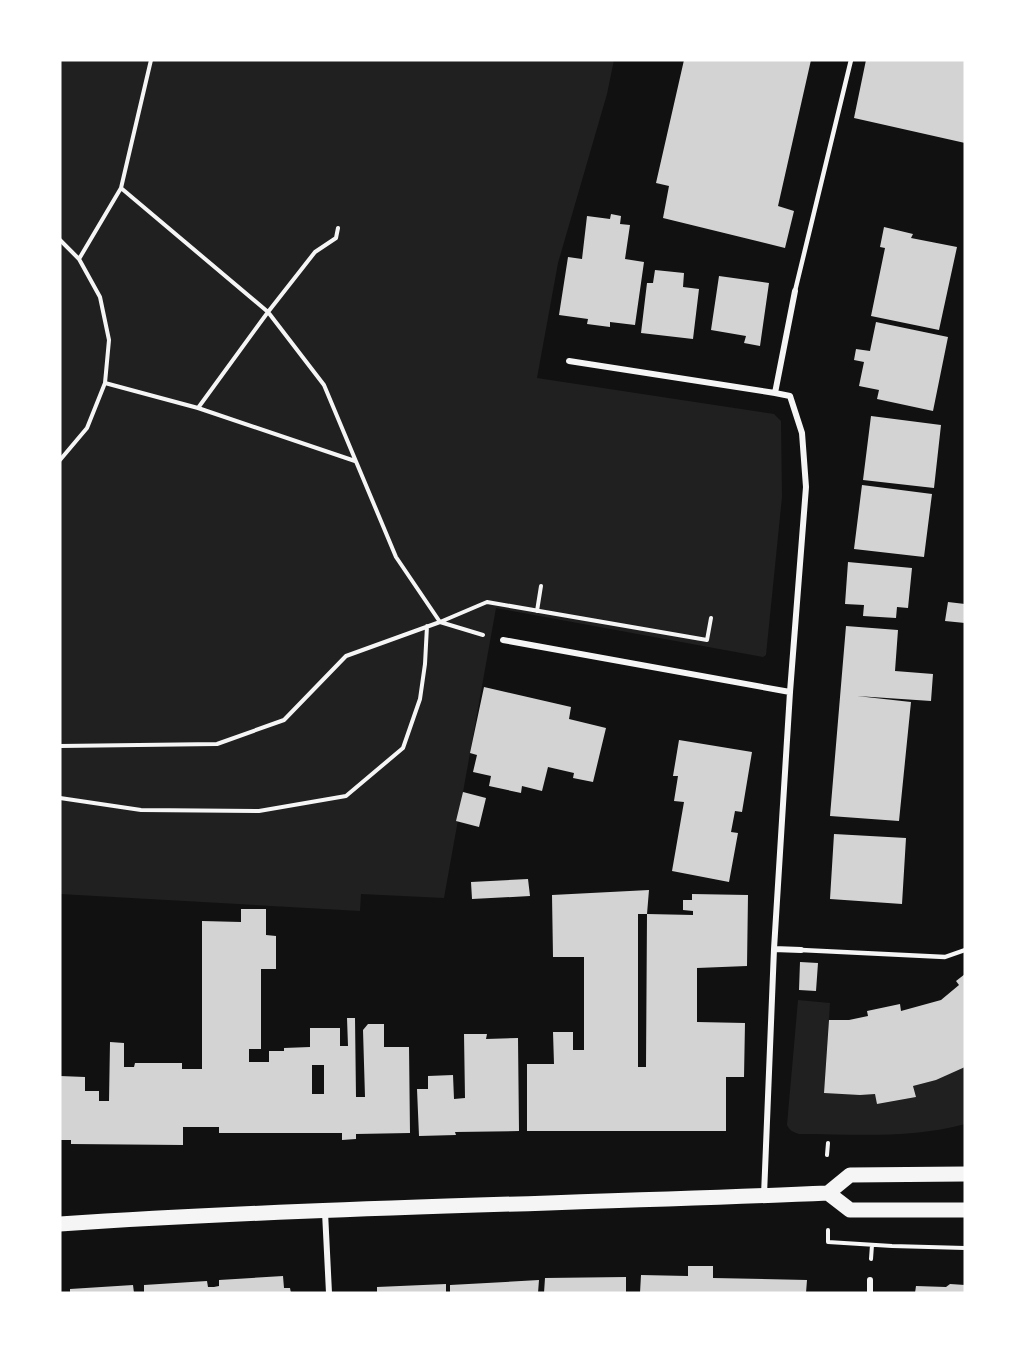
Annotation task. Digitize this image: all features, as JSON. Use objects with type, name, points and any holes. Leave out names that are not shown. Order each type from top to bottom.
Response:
[{"type":"main road","points":[[60,1224],[325,1211],[828,1193],[850,1175],[965,1174]]},
{"type":"main road","points":[[828,1193],[850,1210],[965,1210]]},
{"type":"street","points":[[775,393],[795,291]]},
{"type":"street","points":[[569,361],[790,396],[802,433],[806,487],[774,949],[764,1196]]},
{"type":"street","points":[[503,640],[790,692]]},
{"type":"street","points":[[774,949],[801,950]]},
{"type":"street","points":[[325,1211],[328,1293]]},
{"type":"street","points":[[870,1280],[870,1293]]},
{"type":"lane","points":[[795,291],[851,60]]},
{"type":"lane","points":[[801,950],[945,957],[965,950]]},
{"type":"path","points":[[80,259],[122,188],[151,60]]},
{"type":"path","points":[[122,188],[268,312],[324,385],[396,557],[440,622],[503,640]]},
{"type":"path","points":[[198,408],[315,252],[336,238],[338,228]]},
{"type":"path","points":[[60,240],[80,259],[100,297],[109,340],[105,382],[87,428],[60,460]]},
{"type":"path","points":[[105,382],[198,408],[356,461]]},
{"type":"path","points":[[537,611],[541,586]]},
{"type":"path","points":[[60,746],[217,744],[284,720],[346,656],[440,622],[487,602],[707,640],[711,618]]},
{"type":"path","points":[[60,798],[141,810],[259,811],[346,796],[403,748],[420,699],[427,626]]},
{"type":"path","points":[[827,1155],[828,1143]]},
{"type":"path","points":[[828,1230],[828,1242],[965,1248]]},
{"type":"shaded area","points":[[60,60],[614,60],[607,94],[558,263],[537,378],[774,414],[781,421],[782,497],[766,655],[763,657],[496,608],[444,898],[361,894],[360,911],[60,894]]},
{"type":"shaded area","points":[[798,1000],[830,1003],[824,1093],[875,1094],[878,1104],[916,1097],[913,1086],[936,1080],[965,1067],[965,1124],[924,1132],[883,1135],[799,1134],[789,1129],[787,1125]]},
{"type":"building","points":[[684,60],[811,60],[778,206],[794,211],[785,248],[663,218],[669,186],[656,183]]},
{"type":"building","points":[[866,60],[965,60],[965,143],[854,118]]},
{"type":"building","points":[[611,214],[621,216],[620,224],[630,225],[625,259],[644,262],[635,325],[610,322],[610,327],[587,324],[588,319],[559,315],[568,257],[582,259],[587,216],[610,219]]},
{"type":"building","points":[[884,227],[913,234],[911,238],[957,247],[939,330],[871,316],[885,248],[880,247]]},
{"type":"building","points":[[655,270],[684,273],[683,287],[699,289],[693,339],[641,333],[647,283],[653,283]]},
{"type":"building","points":[[719,276],[769,283],[760,346],[744,343],[746,336],[711,330]]},
{"type":"building","points":[[876,322],[948,337],[933,411],[877,399],[879,390],[859,386],[864,362],[854,360],[856,349],[870,351]]},
{"type":"building","points":[[871,416],[941,425],[934,488],[863,480]]},
{"type":"building","points":[[862,485],[932,494],[924,557],[854,549]]},
{"type":"building","points":[[848,562],[912,568],[908,608],[897,607],[896,618],[863,616],[864,605],[845,604]]},
{"type":"building","points":[[948,602],[965,604],[965,623],[945,621]]},
{"type":"building","points":[[846,626],[898,630],[895,671],[933,674],[931,701],[857,696],[911,702],[899,821],[830,816]]},
{"type":"building","points":[[484,687],[571,707],[569,719],[606,728],[593,782],[573,778],[574,773],[548,767],[542,791],[522,786],[521,793],[489,786],[491,776],[473,772],[477,755],[470,753]]},
{"type":"building","points":[[679,740],[752,752],[742,812],[735,811],[731,832],[738,833],[729,882],[672,871],[684,802],[674,801],[678,776],[673,776]]},
{"type":"building","points":[[463,792],[486,798],[479,827],[456,821]]},
{"type":"building","points":[[834,834],[906,838],[902,904],[830,899]]},
{"type":"building","points":[[528,879],[530,896],[472,899],[471,882]]},
{"type":"building","points":[[649,890],[647,914],[693,915],[693,911],[683,910],[683,900],[692,900],[692,894],[748,895],[747,966],[697,968],[697,1022],[745,1023],[744,1077],[726,1077],[726,1131],[527,1131],[527,1064],[554,1064],[553,1032],[573,1032],[573,1050],[584,1050],[584,957],[553,957],[552,895]],"holes":[[[638,914],[647,914],[646,1067],[638,1067]]]},
{"type":"building","points":[[241,909],[266,909],[266,935],[276,936],[276,969],[261,969],[261,1049],[249,1049],[249,1062],[269,1062],[269,1051],[310,1047],[310,1028],[340,1028],[340,1046],[348,1046],[347,1018],[355,1018],[356,1097],[365,1097],[363,1030],[368,1024],[384,1024],[384,1047],[409,1047],[410,1133],[356,1134],[356,1139],[342,1140],[342,1133],[219,1133],[219,1127],[183,1127],[183,1145],[71,1144],[71,1140],[60,1140],[60,1076],[85,1077],[85,1091],[99,1091],[99,1101],[109,1101],[110,1042],[124,1043],[124,1067],[134,1067],[135,1063],[182,1063],[182,1069],[202,1069],[202,921],[241,922]],"holes":[[[312,1065],[324,1065],[324,1094],[312,1094]]]},
{"type":"building","points":[[800,962],[818,963],[816,991],[799,990]]},
{"type":"building","points":[[965,974],[965,1067],[936,1080],[913,1086],[916,1097],[877,1104],[875,1094],[824,1093],[829,1020],[849,1020],[868,1016],[867,1011],[900,1004],[901,1011],[941,1000],[959,985],[956,981]]},
{"type":"building","points":[[464,1034],[487,1034],[486,1039],[518,1038],[519,1131],[455,1132],[456,1135],[419,1136],[417,1089],[428,1089],[428,1076],[453,1075],[454,1099],[465,1098]]},
{"type":"building","points":[[688,1266],[713,1266],[713,1278],[807,1280],[806,1293],[640,1293],[641,1275],[688,1276]]},
{"type":"building","points":[[283,1276],[284,1288],[290,1288],[291,1293],[144,1293],[144,1285],[207,1281],[208,1287],[214,1287],[219,1286],[219,1280]]},
{"type":"building","points":[[626,1277],[626,1293],[544,1293],[545,1278]]},
{"type":"building","points":[[539,1280],[538,1293],[450,1293],[450,1285]]},
{"type":"building","points":[[446,1284],[446,1293],[377,1293],[377,1287]]},
{"type":"building","points":[[950,1284],[965,1285],[965,1293],[915,1293],[916,1286],[946,1287]]},
{"type":"building","points":[[133,1285],[134,1293],[70,1293],[70,1289]]}]
